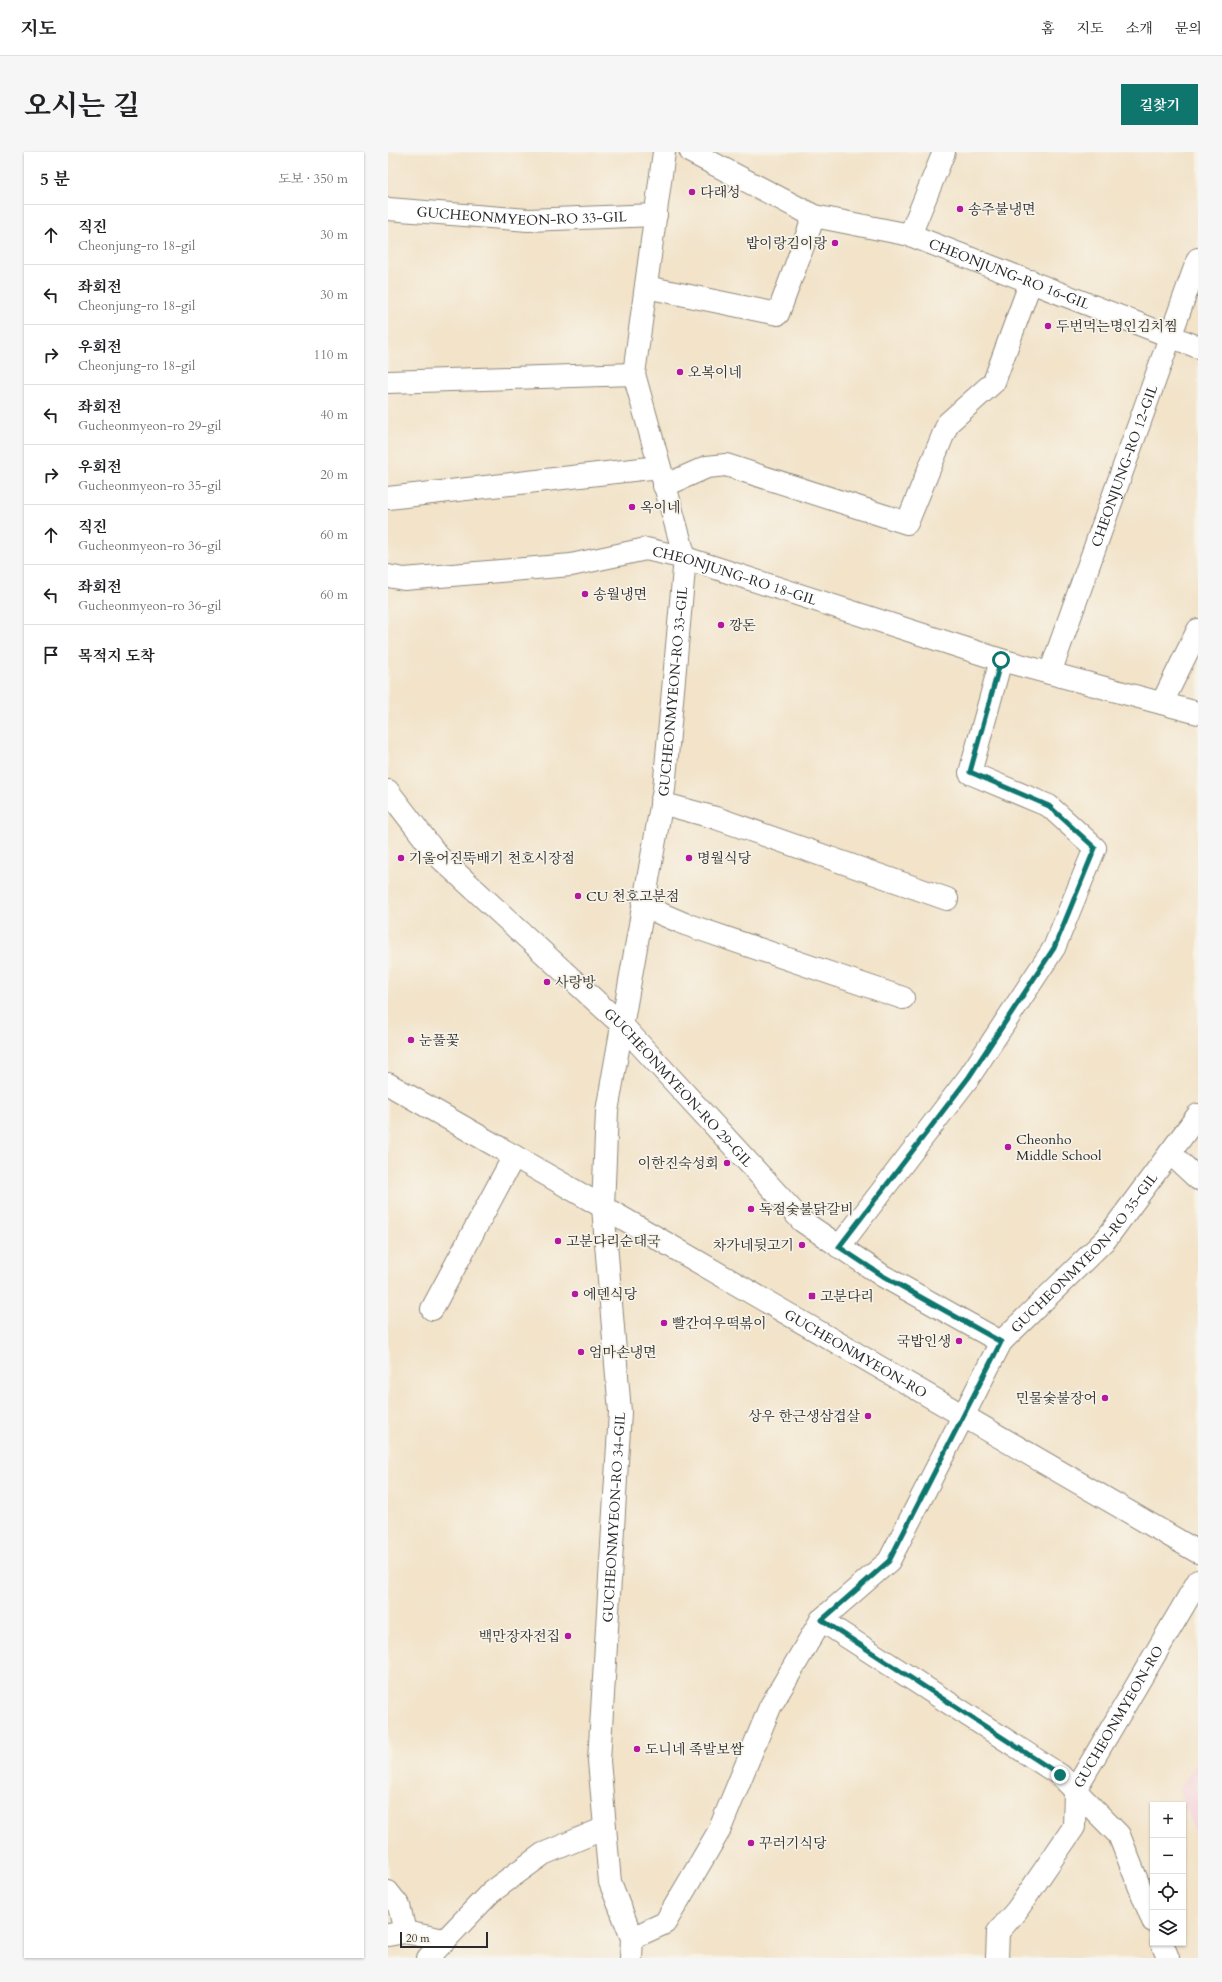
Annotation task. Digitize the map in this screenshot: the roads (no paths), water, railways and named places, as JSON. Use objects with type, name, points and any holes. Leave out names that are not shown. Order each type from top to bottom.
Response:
[{"type":"street","name":"GUCHEONMYEON-RO 33-GIL","points":[[603,1207],[607,1111],[661,804],[685,558],[634,374],[664,152]]},
{"type":"street","name":"CHEONJUNG-RO 16-GIL","points":[[691,152],[814,216],[910,235],[1198,347]]},
{"type":"street","name":"CHEONJUNG-RO 16-GIL","points":[[910,235],[944,152]]},
{"type":"street","name":"GUCHEONMYEON-RO 33-GIL","points":[[388,209],[528,220],[656,215]]},
{"type":"street","points":[[646,287],[778,314],[814,216]]},
{"type":"street","name":"CHEONJUNG-RO 12-GIL","points":[[1050,673],[1172,336],[1198,259]]},
{"type":"street","points":[[388,498],[662,476],[707,467],[726,465],[907,523],[948,424],[994,382],[1031,281]]},
{"type":"street","points":[[388,382],[634,374]]},
{"type":"street","name":"CHEONJUNG-RO 18-GIL","points":[[388,576],[404,579],[571,565],[646,549],[685,558],[1001,660],[1198,713]]},
{"type":"street","points":[[1162,703],[1198,630]]},
{"type":"street","points":[[839,1247],[969,1077],[1054,948],[1095,848],[1049,806],[970,772],[1001,660]]},
{"type":"street","name":"GUCHEONMYEON-RO 29-GIL","points":[[388,791],[438,856],[622,1025],[802,1221],[883,1276],[1001,1342]]},
{"type":"street","name":"GUCHEONMYEON-RO 33-GIL","points":[[661,804],[716,818],[947,899]]},
{"type":"street","points":[[643,906],[685,924],[903,998]]},
{"type":"street","name":"GUCHEONMYEON-RO","points":[[388,1084],[1198,1552]]},
{"type":"street","name":"GUCHEONMYEON-RO 35-GIL","points":[[632,1948],[665,1923],[719,1831],[770,1707],[822,1620],[889,1561],[1001,1342],[1106,1239],[1198,1115]]},
{"type":"street","points":[[1170,1153],[1198,1179]]},
{"type":"street","points":[[432,1309],[514,1156]]},
{"type":"street","name":"GUCHEONMYEON-RO 34-GIL","points":[[603,1207],[620,1412],[599,1761],[610,1882],[632,1948]]},
{"type":"street","name":"GUCHEONMYEON-RO","points":[[997,1958],[998,1932],[1017,1910],[1074,1827],[1075,1790],[1198,1581]]},
{"type":"street","points":[[822,1620],[1060,1775],[1119,1835],[1150,1913]]},
{"type":"street","points":[[428,1958],[490,1892],[543,1854],[605,1828]]},
{"type":"street","points":[[388,1892],[399,1906],[397,1934],[444,1940]]},
{"type":"street","points":[[1163,1946],[1168,1958]]},
{"type":"place","name":"다래성","points":[[692,192]]},
{"type":"place","name":"송주불냉면","points":[[960,209]]},
{"type":"place","name":"밥이랑김이랑","points":[[835,243]]},
{"type":"place","name":"두번먹는명인김치찜","points":[[1048,326]]},
{"type":"place","name":"오복이네","points":[[680,372]]},
{"type":"place","name":"옥이네","points":[[632,507]]},
{"type":"place","name":"송월냉면","points":[[585,594]]},
{"type":"place","name":"깡돈","points":[[721,625]]},
{"type":"place","name":"기울어진뚝배기 천호시장점","points":[[401,858]]},
{"type":"place","name":"명월식당","points":[[689,858]]},
{"type":"place","name":"CU 천호고분점","points":[[578,896]]},
{"type":"place","name":"사랑방","points":[[547,982]]},
{"type":"place","name":"눈풀꽃","points":[[411,1040]]},
{"type":"place","name":"Cheonho Middle School","points":[[1008,1147]]},
{"type":"place","name":"이한진숙성회","points":[[727,1163]]},
{"type":"place","name":"독점숯불닭갈비","points":[[751,1209]]},
{"type":"place","name":"고분다리순대국","points":[[558,1241]]},
{"type":"place","name":"차가네뒷고기","points":[[802,1245]]},
{"type":"place","name":"에덴식당","points":[[575,1294]]},
{"type":"place","name":"고분다리","points":[[812,1296]]},
{"type":"place","name":"빨간여우떡볶이","points":[[664,1323]]},
{"type":"place","name":"국밥인생","points":[[959,1341]]},
{"type":"place","name":"엄마손냉면","points":[[581,1352]]},
{"type":"place","name":"민물숯불장어","points":[[1105,1398]]},
{"type":"place","name":"상우 한근생삼겹살","points":[[868,1416]]},
{"type":"place","name":"백만장자전집","points":[[568,1636]]},
{"type":"place","name":"도니네 족발보쌈","points":[[637,1749]]},
{"type":"place","name":"꾸러기식당","points":[[751,1843]]}]
